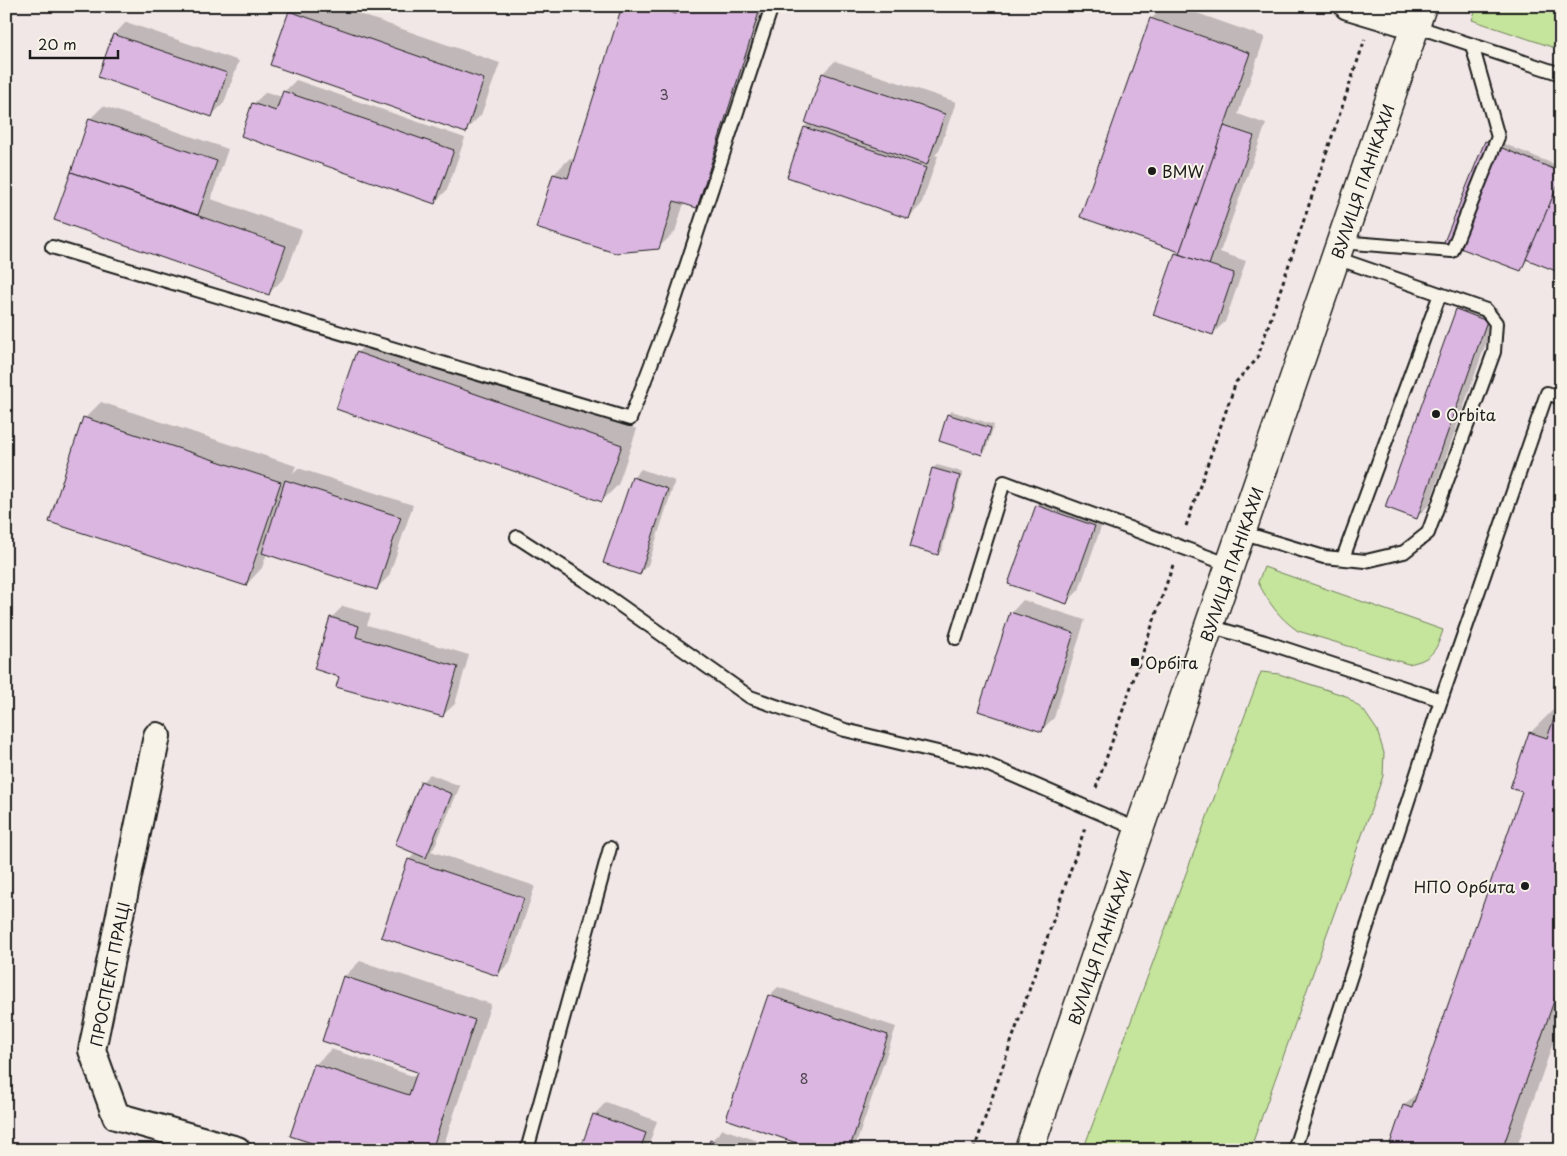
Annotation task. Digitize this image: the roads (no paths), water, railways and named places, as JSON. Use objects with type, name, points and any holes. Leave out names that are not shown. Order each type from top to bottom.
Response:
[{"type":"street","points":[[1355,9],[1419,16]]},
{"type":"street","name":"ВУЛИЦЯ ПАНІКАХИ","points":[[1029,1150],[1419,16]]},
{"type":"street","name":"ПРОСПЕКТ ПРАЦІ","points":[[157,736],[92,1050],[116,1116],[237,1150]]},
{"type":"lane","points":[[52,246],[630,419],[671,312],[772,6]]},
{"type":"lane","points":[[1419,16],[1472,45],[1561,74]]},
{"type":"lane","points":[[1338,250],[1452,251],[1498,137],[1472,45]]},
{"type":"lane","points":[[1241,532],[1324,556],[1366,561],[1404,552],[1428,533],[1494,352],[1496,323],[1486,310],[1440,294],[1338,250]]},
{"type":"lane","points":[[1343,558],[1440,294]]},
{"type":"lane","points":[[1294,1150],[1441,700],[1547,393],[1561,398]]},
{"type":"lane","points":[[956,638],[1004,482],[1230,565]]},
{"type":"lane","points":[[517,537],[596,588],[750,698],[845,730],[984,763],[1139,830]]},
{"type":"lane","points":[[1209,626],[1441,700]]},
{"type":"lane","points":[[527,1150],[610,848]]},
{"type":"place","name":"BMW","points":[[1152,171]]},
{"type":"place","name":"Orbita","points":[[1436,414]]},
{"type":"place","name":"Орбіта","points":[[1135,662]]},
{"type":"place","name":"НПО Орбита","points":[[1525,886]]}]
